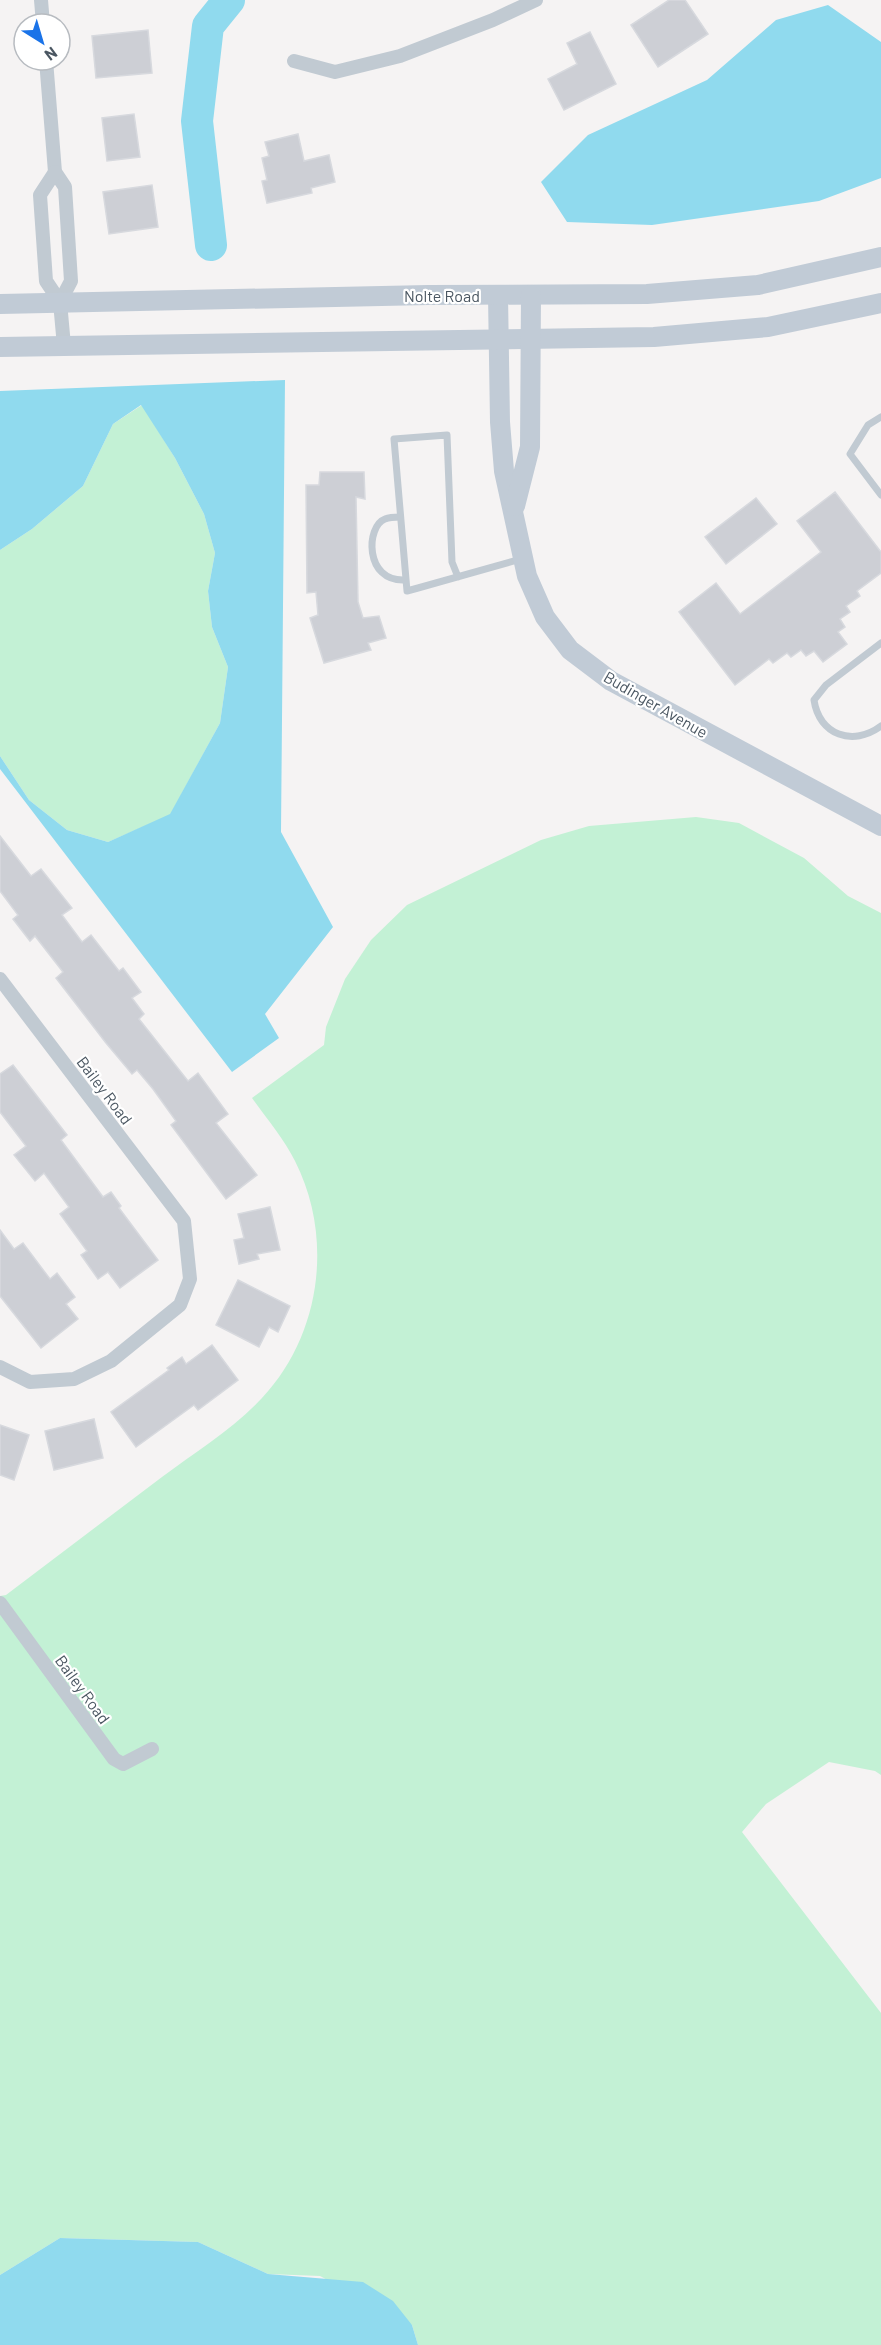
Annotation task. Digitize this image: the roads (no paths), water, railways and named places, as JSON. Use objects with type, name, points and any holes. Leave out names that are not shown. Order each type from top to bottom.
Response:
[{"type":"street","points":[[294,61],[335,72],[400,56],[493,20],[536,0]]},
{"type":"street","points":[[47,72],[55,172],[65,187],[71,281],[60,302]]},
{"type":"street","points":[[55,172],[40,195],[46,281],[60,302],[64,346]]},
{"type":"street","name":"Nolte Road","points":[[0,304],[647,294],[759,285],[881,257]]},
{"type":"street","name":"Budinger Avenue","points":[[498,295],[504,471],[514,508],[527,576],[545,617],[570,650],[611,681],[881,826]]},
{"type":"street","name":"Budinger Avenue","points":[[514,508],[530,447],[531,295]]},
{"type":"street","points":[[0,347],[654,337],[768,327],[881,303]]},
{"type":"street","name":"Bailey Road","points":[[0,979],[184,1221],[190,1279],[180,1305],[111,1362],[74,1379],[30,1382],[0,1367]]},
{"type":"street","name":"Bailey Road","points":[[0,1603],[114,1759],[123,1764],[152,1749]]},
{"type":"lane","points":[[881,417],[868,425],[850,454],[881,495]]},
{"type":"lane","points":[[458,577],[452,562],[447,435],[394,439],[407,591],[458,577],[524,558]]},
{"type":"lane","points":[[400,517],[384,519],[378,525],[373,534],[373,555],[376,568],[384,577],[405,580]]},
{"type":"lane","points":[[881,643],[826,685],[814,700],[816,715],[831,729],[848,738],[870,735],[881,726]]},
{"type":"water","points":[[828,5],[881,42],[881,178],[819,201],[652,225],[567,222],[541,182],[588,135],[707,80],[776,20]]},
{"type":"water","points":[[285,380],[281,832],[333,927],[265,1014],[279,1038],[232,1072],[0,769],[0,756],[29,800],[67,830],[108,842],[170,814],[220,723],[228,667],[212,627],[208,591],[215,553],[204,514],[175,458],[141,405],[113,424],[83,486],[32,529],[0,550],[0,391]]},
{"type":"water","points":[[60,2238],[198,2242],[268,2274],[363,2282],[393,2301],[412,2325],[418,2345],[0,2345],[0,2275]]},
{"type":"waterway","points":[[211,245],[197,121],[208,26],[229,0]]}]
